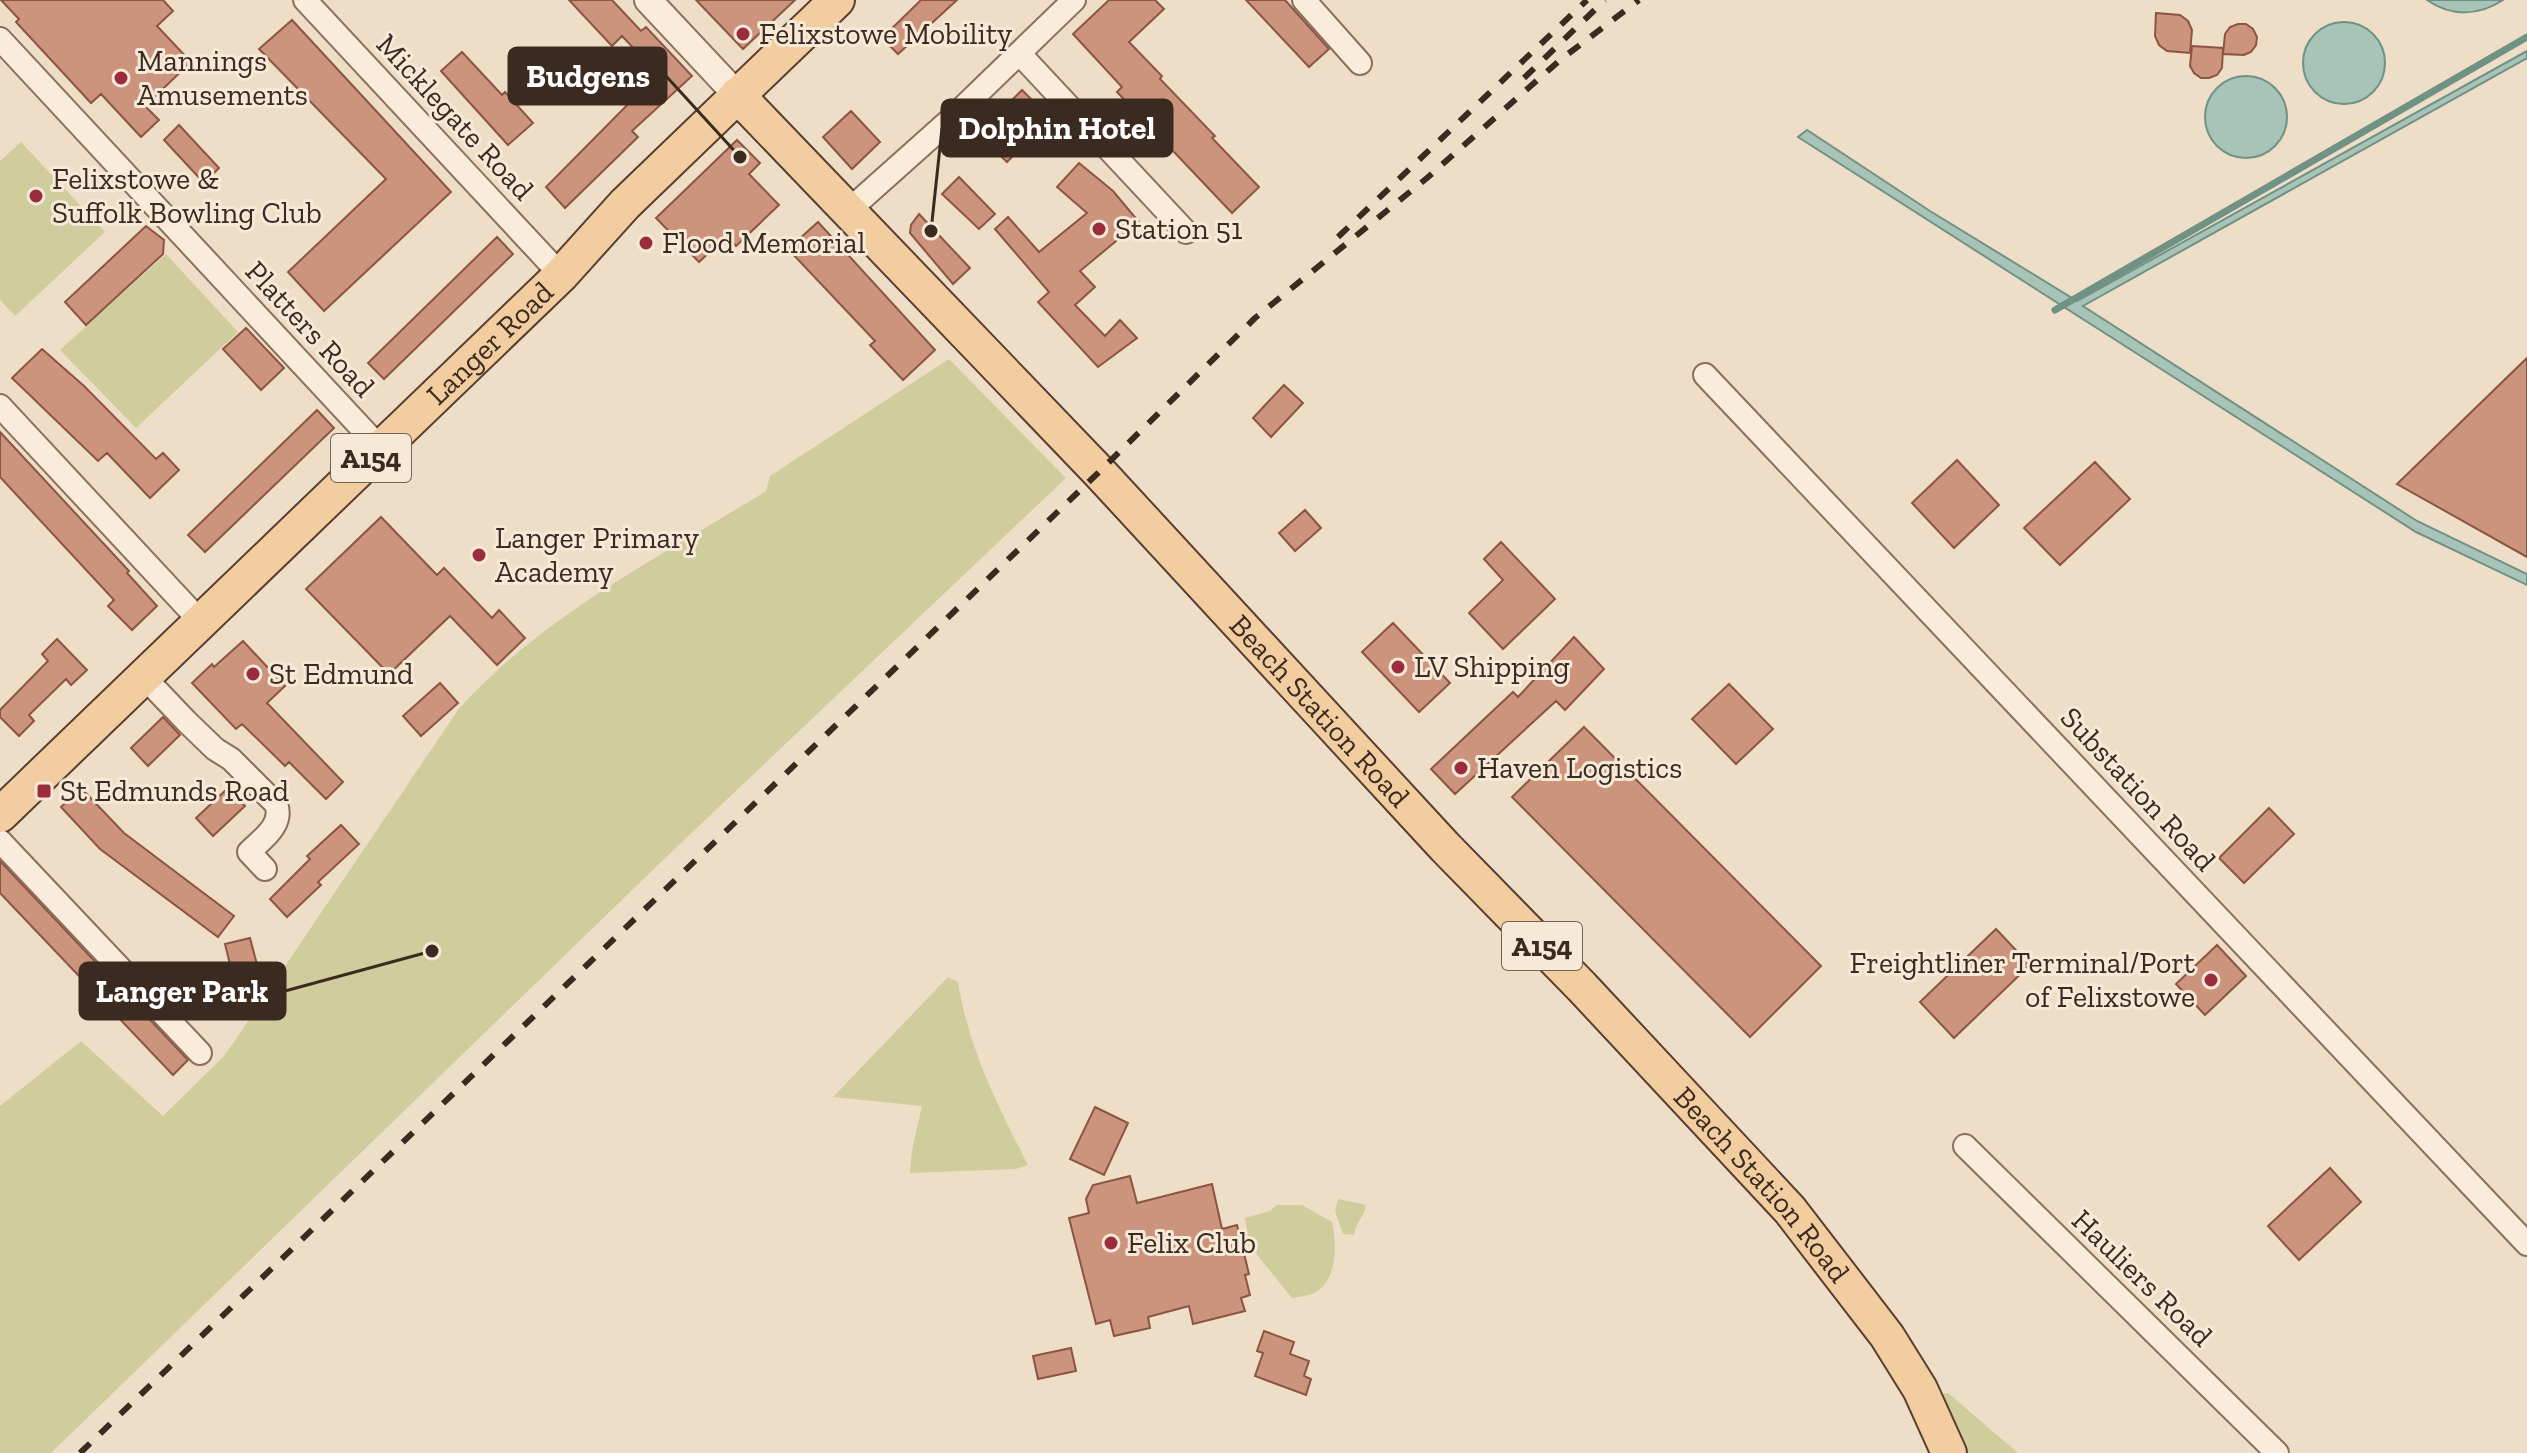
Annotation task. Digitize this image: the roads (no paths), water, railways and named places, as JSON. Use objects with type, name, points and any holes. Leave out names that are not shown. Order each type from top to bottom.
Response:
[{"type":"main road","name":"Langer Road","points":[[5,801],[145,678],[561,275],[625,204],[837,0]]},
{"type":"main road","name":"Beach Station Road","points":[[737,95],[1099,472],[1445,847],[1604,1009],[1790,1210],[1887,1336],[1920,1389],[1949,1453]]},
{"type":"street","name":"Micklegate Road","points":[[305,0],[561,275]]},
{"type":"street","name":"Beach Station Road","points":[[648,0],[737,95]]},
{"type":"street","points":[[848,211],[950,120],[1074,0]]},
{"type":"street","points":[[1304,0],[1360,63]]},
{"type":"street","name":"Platters Road","points":[[0,39],[381,449]]},
{"type":"street","points":[[1019,53],[1186,232]]},
{"type":"street","name":"Substation Road","points":[[1705,375],[2527,1244]]},
{"type":"street","points":[[0,406],[201,622]]},
{"type":"street","points":[[145,678],[215,749],[231,759],[276,804],[279,811],[276,822],[249,852],[265,869]]},
{"type":"street","points":[[0,841],[200,1053]]},
{"type":"street","name":"Hauliers Road","points":[[1965,1146],[2277,1453]]},
{"type":"waterway","points":[[2055,310],[2527,37]]},
{"type":"railway","points":[[1338,237],[1587,0]]},
{"type":"railway","points":[[1524,78],[1605,0]]},
{"type":"railway","points":[[80,1453],[1255,318],[1427,178],[1560,60],[1639,0]]},
{"type":"place","name":"Felixstowe Mobility","points":[[743,34]]},
{"type":"place","name":"Mannings Amusements","points":[[121,78]]},
{"type":"place","name":"Budgens","points":[[740,157]]},
{"type":"place","name":"Felixstowe & Suffolk Bowling Club","points":[[36,196]]},
{"type":"place","name":"Station 51","points":[[1099,229]]},
{"type":"place","name":"Dolphin Hotel","points":[[931,231]]},
{"type":"place","name":"Flood Memorial","points":[[646,243]]},
{"type":"place","name":"Langer Primary Academy","points":[[479,555]]},
{"type":"place","name":"LV Shipping","points":[[1398,667]]},
{"type":"place","name":"St Edmund","points":[[253,674]]},
{"type":"place","name":"Haven Logistics","points":[[1461,768]]},
{"type":"place","name":"St Edmunds Road","points":[[44,791]]},
{"type":"place","name":"Langer Park","points":[[432,951]]},
{"type":"place","name":"Freightliner Terminal/Port of Felixstowe","points":[[2211,980]]},
{"type":"place","name":"Felix Club","points":[[1111,1243]]}]
